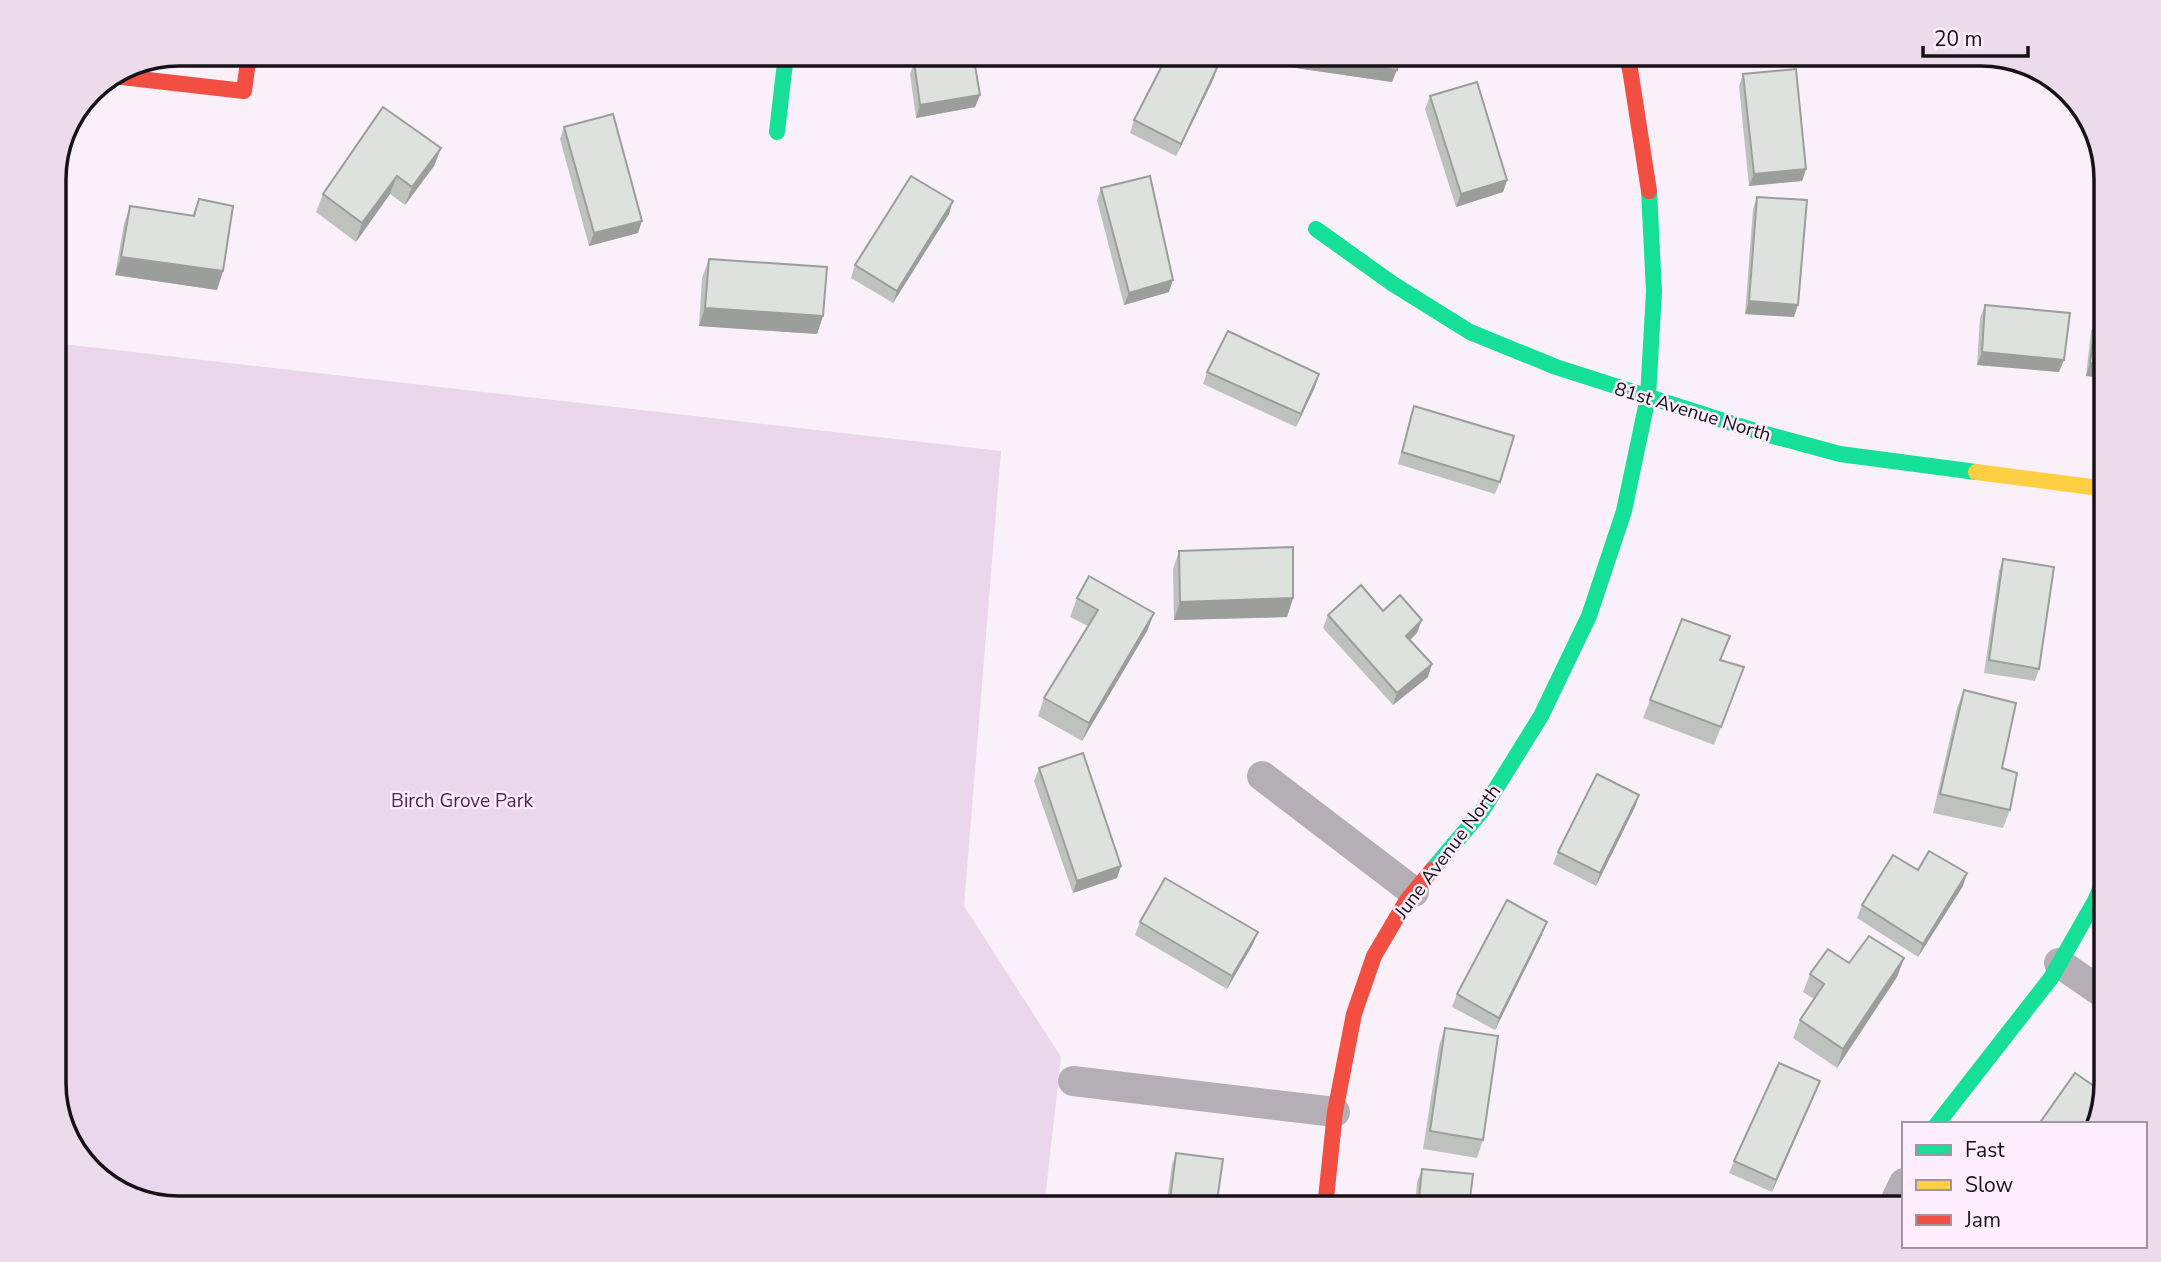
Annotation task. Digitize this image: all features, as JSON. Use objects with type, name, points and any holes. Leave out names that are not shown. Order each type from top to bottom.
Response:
[{"type":"street","points":[[131,78],[244,91],[247,66]]},
{"type":"street","points":[[778,132],[785,66]]},
{"type":"street","name":"June Avenue North","points":[[1326,1196],[1335,1112],[1354,1014],[1374,956],[1407,900],[1489,799],[1541,716],[1589,616],[1624,511],[1648,397],[1654,291],[1649,180],[1629,66]]},
{"type":"street","name":"81st Avenue North","points":[[1316,229],[1393,284],[1470,332],[1556,368],[1762,433],[1840,454],[2094,487]]},
{"type":"street","points":[[1262,776],[1414,892]]},
{"type":"street","points":[[1939,1122],[2043,988],[2094,903]]},
{"type":"street","points":[[2059,963],[2094,987]]},
{"type":"street","points":[[1073,1081],[1335,1112]]},
{"type":"green space","name":"Birch Grove Park","points":[[67,344],[1001,451],[964,906],[1061,1057],[1045,1196],[179,1196],[150,1192],[111,1172],[82,1139],[72,1119],[67,1090]]},
{"type":"building","points":[[915,66],[975,66],[980,95],[920,105]]},
{"type":"building","points":[[1162,66],[1217,68],[1181,144],[1134,120]]},
{"type":"building","points":[[1371,66],[1398,66],[1397,70]]},
{"type":"building","points":[[1796,69],[1806,169],[1754,174],[1743,74]]},
{"type":"building","points":[[1477,82],[1507,180],[1461,194],[1430,96]]},
{"type":"building","points":[[383,107],[441,148],[412,187],[397,176],[362,223],[323,194]]},
{"type":"building","points":[[613,114],[642,221],[594,233],[564,127]]},
{"type":"building","points":[[911,176],[953,201],[897,291],[855,265]]},
{"type":"building","points":[[1150,176],[1173,280],[1129,293],[1101,188]]},
{"type":"building","points":[[1757,197],[1807,200],[1798,305],[1749,301]]},
{"type":"building","points":[[199,199],[233,206],[223,271],[121,257],[130,206],[194,216]]},
{"type":"building","points":[[709,259],[827,267],[823,316],[705,308]]},
{"type":"building","points":[[1985,305],[2070,313],[2064,360],[1982,352]]},
{"type":"building","points":[[1228,331],[1319,374],[1301,414],[1207,372]]},
{"type":"building","points":[[2094,334],[2094,363],[2090,363]]},
{"type":"building","points":[[1414,406],[1514,436],[1500,482],[1402,452]]},
{"type":"building","points":[[1293,547],[1293,598],[1180,602],[1179,551]]},
{"type":"building","points":[[2003,559],[2054,567],[2039,669],[1989,660]]},
{"type":"building","points":[[1089,576],[1154,613],[1089,723],[1044,698],[1098,610],[1077,598]]},
{"type":"building","points":[[1361,585],[1383,611],[1400,595],[1422,620],[1406,636],[1432,664],[1397,693],[1328,615]]},
{"type":"building","points":[[1682,619],[1730,636],[1720,660],[1744,667],[1721,727],[1650,700]]},
{"type":"building","points":[[1964,690],[2016,703],[2002,768],[2017,773],[2010,810],[1940,794]]},
{"type":"building","points":[[1083,753],[1121,866],[1077,881],[1039,768]]},
{"type":"building","points":[[1597,774],[1639,795],[1600,873],[1558,852]]},
{"type":"building","points":[[1929,851],[1967,873],[1923,944],[1862,905],[1893,855],[1918,870]]},
{"type":"building","points":[[1165,878],[1258,932],[1232,976],[1140,922]]},
{"type":"building","points":[[1507,900],[1547,922],[1499,1018],[1457,994]]},
{"type":"building","points":[[1869,936],[1904,958],[1843,1049],[1800,1020],[1824,984],[1810,974],[1828,949],[1849,963]]},
{"type":"building","points":[[1445,1028],[1498,1036],[1483,1140],[1430,1131]]},
{"type":"building","points":[[1779,1063],[1820,1081],[1776,1180],[1734,1161]]},
{"type":"building","points":[[2075,1073],[2094,1086],[2087,1122],[2040,1122]]},
{"type":"building","points":[[1176,1153],[1223,1159],[1218,1196],[1171,1196]]},
{"type":"building","points":[[1422,1169],[1473,1174],[1470,1196],[1419,1196]]},
{"type":"traffic: fast","points":[[777,132],[785,66]]},
{"type":"traffic: fast","points":[[1432,870],[1482,811],[1541,716],[1589,616],[1624,511],[1648,397],[1654,291],[1649,191]]},
{"type":"traffic: fast","points":[[1316,229],[1393,284],[1470,332],[1556,367],[1762,433],[1840,454],[1976,472]]},
{"type":"traffic: fast","points":[[1939,1122],[2051,978],[2094,903]]},
{"type":"traffic: slow","points":[[1976,472],[2094,487]]},
{"type":"traffic: jam","points":[[131,78],[244,91],[247,66]]},
{"type":"traffic: jam","points":[[1629,66],[1649,191]]},
{"type":"traffic: jam","points":[[1326,1196],[1335,1112],[1354,1014],[1374,956],[1407,900],[1432,870]]}]
